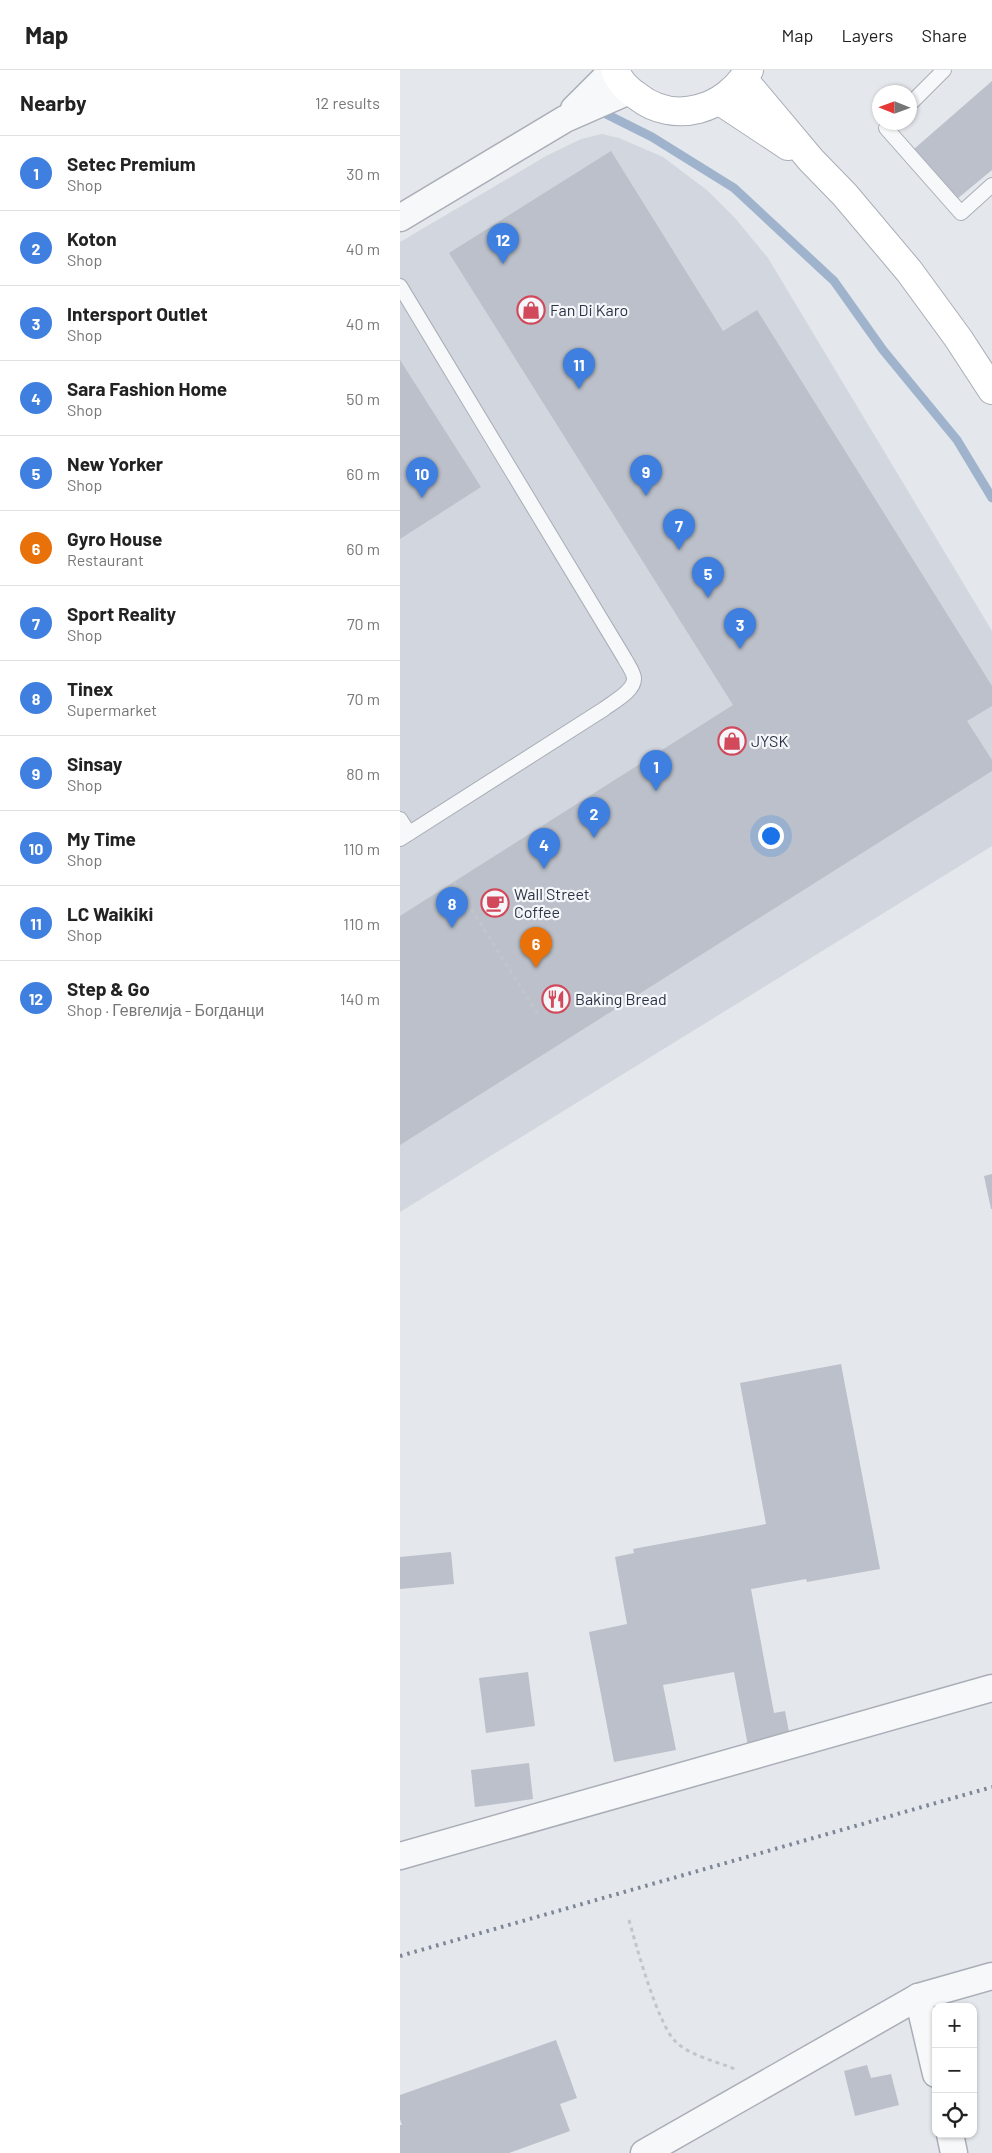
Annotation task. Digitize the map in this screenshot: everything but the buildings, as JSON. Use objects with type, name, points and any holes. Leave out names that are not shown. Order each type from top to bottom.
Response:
[{"type":"main road","points":[[619,76],[644,102],[662,110],[684,112],[704,109],[720,101],[739,86],[746,75],[811,160],[845,195],[909,271],[958,338],[992,390]]},
{"type":"main road","points":[[720,101],[811,160]]},
{"type":"street","points":[[400,218],[565,119],[619,76]]},
{"type":"street","points":[[400,1856],[992,1688]]},
{"type":"street","points":[[644,2153],[918,1997],[992,1976]]},
{"type":"street","points":[[918,1997],[932,2057]]},
{"type":"street","points":[[951,2138],[954,2153]]},
{"type":"lane","points":[[917,97],[944,70]]},
{"type":"lane","points":[[888,130],[961,213],[992,185]]},
{"type":"lane","points":[[400,286],[625,659],[634,678],[632,685],[627,691],[604,709],[405,836],[400,819]]},
{"type":"path","points":[[454,882],[538,1014]]},
{"type":"path","points":[[630,1920],[663,2023],[674,2040],[687,2050],[769,2083]]},
{"type":"shaded area","points":[[602,134],[619,138],[663,157],[708,191],[735,218],[768,258],[992,631],[992,846],[400,1212],[400,242],[546,156],[581,139]]},
{"type":"waterway","points":[[604,113],[652,137],[734,188],[834,281],[883,350],[957,440],[992,498]]},
{"type":"railway","points":[[400,1956],[992,1787]]},
{"type":"place","name":"Step & Go","points":[[503,264]]},
{"type":"place","name":"Fan Di Karo","points":[[531,310]]},
{"type":"place","name":"LC Waikiki","points":[[579,389]]},
{"type":"place","name":"Sinsay","points":[[646,496]]},
{"type":"place","name":"My Time","points":[[422,498]]},
{"type":"place","name":"Sport Reality","points":[[679,550]]},
{"type":"place","name":"New Yorker","points":[[708,598]]},
{"type":"place","name":"Intersport Outlet","points":[[740,649]]},
{"type":"place","name":"JYSK","points":[[732,741]]},
{"type":"place","name":"Setec Premium","points":[[656,791]]},
{"type":"place","name":"Koton","points":[[594,838]]},
{"type":"place","name":"Sara Fashion Home","points":[[544,869]]},
{"type":"place","name":"Wall Street Coffee","points":[[495,903]]},
{"type":"place","name":"Tinex","points":[[452,928]]},
{"type":"place","name":"Gyro House","points":[[536,968]]},
{"type":"place","name":"Baking Bread","points":[[556,999]]}]
